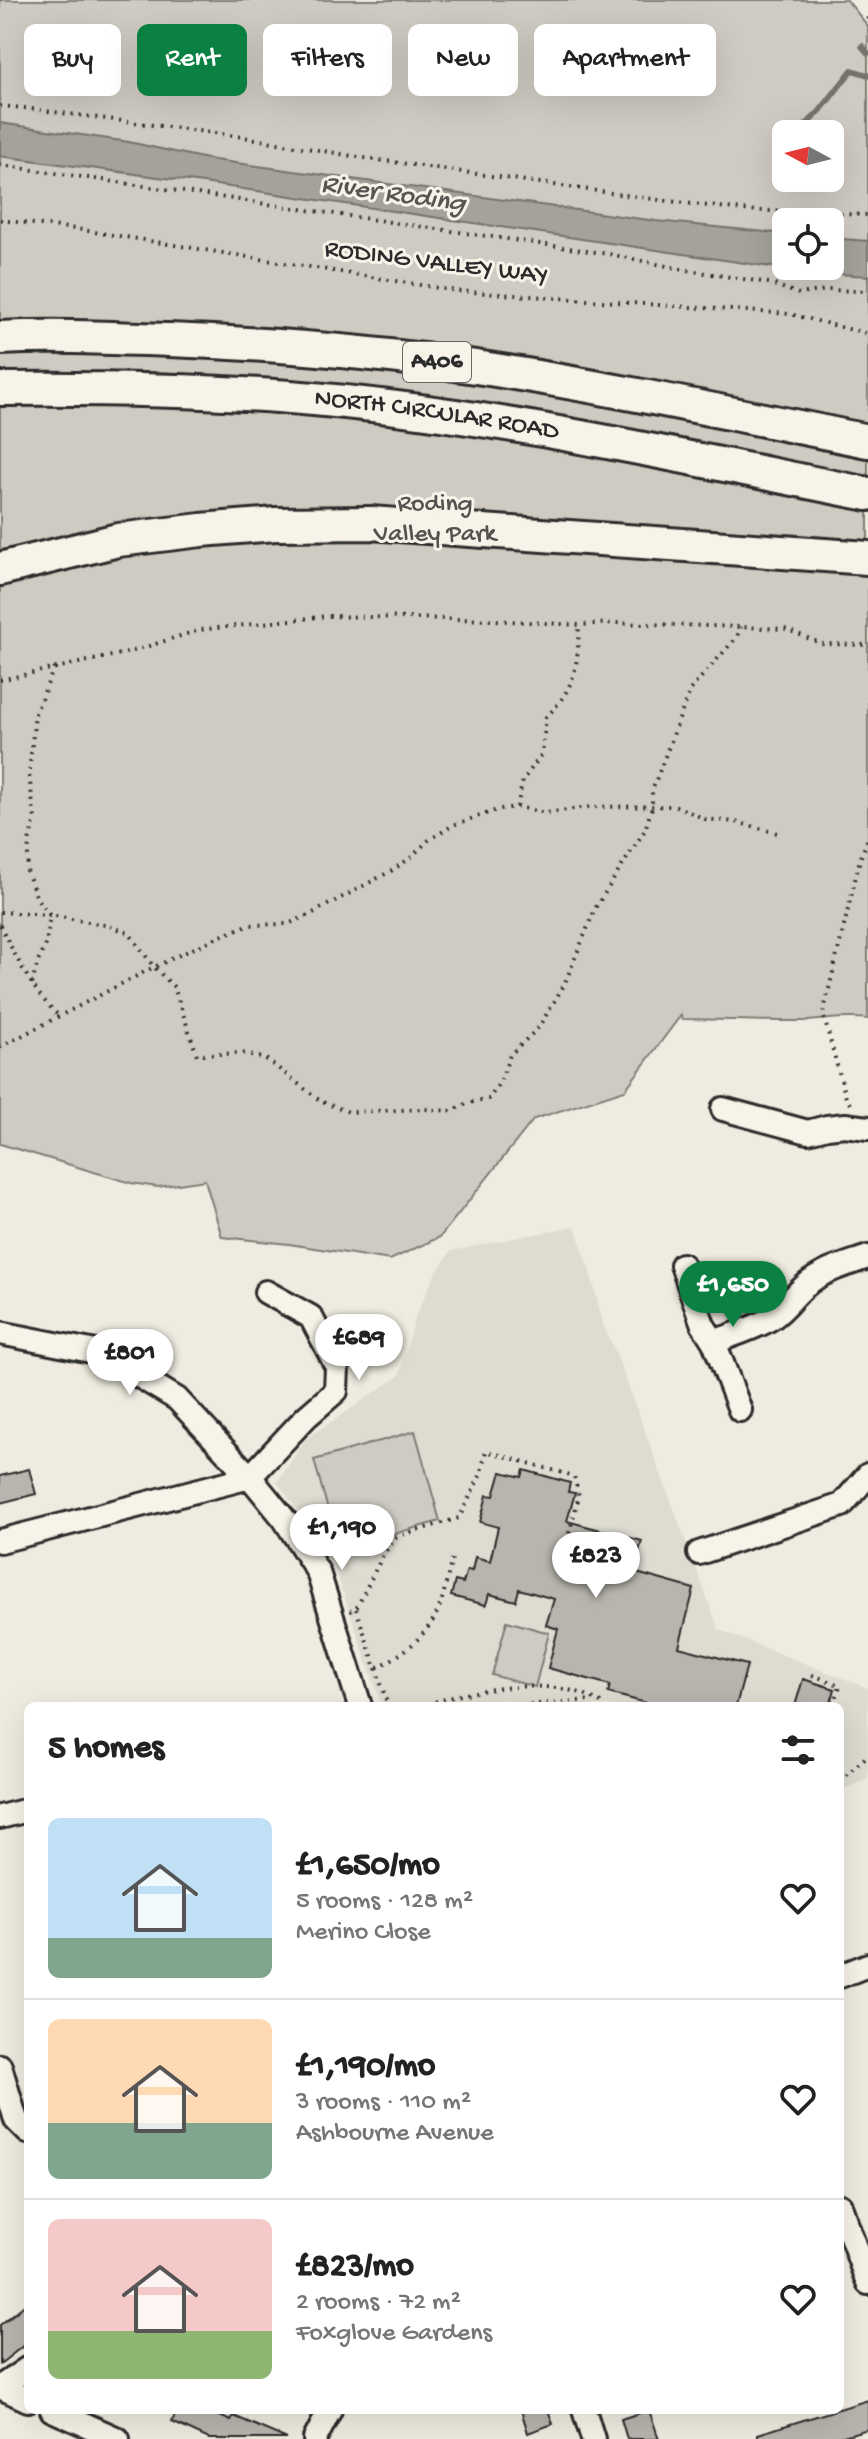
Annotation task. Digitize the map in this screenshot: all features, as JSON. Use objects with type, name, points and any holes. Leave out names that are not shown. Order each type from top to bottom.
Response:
[{"type":"highway","name":"NORTH CIRCULAR ROAD","points":[[0,338],[121,338],[359,352],[591,386],[868,441]]},
{"type":"highway","name":"NORTH CIRCULAR ROAD","points":[[0,389],[291,397],[435,414],[607,442],[868,494]]},
{"type":"highway","points":[[0,569],[118,540],[276,524],[339,523],[499,530],[868,558]]},
{"type":"street","points":[[723,1109],[808,1132],[827,1127],[866,1132]]},
{"type":"street","points":[[714,1342],[773,1317],[819,1275],[868,1257]]},
{"type":"street","points":[[682,1265],[703,1325],[714,1342],[740,1410]]},
{"type":"street","points":[[0,1541],[250,1477],[306,1417],[336,1391],[337,1367],[311,1317],[266,1292]]},
{"type":"street","points":[[0,1333],[101,1353],[177,1399],[250,1477],[285,1520],[318,1572],[359,1702]]},
{"type":"street","points":[[699,1553],[842,1505],[868,1475]]},
{"type":"street","points":[[0,1817],[24,1811]]},
{"type":"street","points":[[844,1974],[868,1965]]},
{"type":"street","points":[[0,2066],[16,2120],[24,2128]]},
{"type":"street","points":[[844,2217],[868,2283]]},
{"type":"street","points":[[0,2387],[24,2371]]},
{"type":"street","points":[[0,2387],[24,2398]]},
{"type":"street","points":[[61,2414],[118,2439]]},
{"type":"street","points":[[315,2439],[328,2414]]},
{"type":"street","points":[[585,2414],[593,2439]]},
{"type":"path","points":[[0,106],[244,137],[358,157],[660,200],[743,210],[868,215]]},
{"type":"path","points":[[0,165],[609,254],[769,283],[799,294],[826,290],[868,291]]},
{"type":"path","name":"RODING VALLEY WAY","points":[[0,220],[76,229],[457,291],[790,314],[868,334]]},
{"type":"path","points":[[0,680],[130,652],[199,630],[328,616],[785,629],[823,644],[868,645]]},
{"type":"path","points":[[517,807],[523,780],[542,754],[546,717],[561,702],[572,682],[578,656],[579,625]]},
{"type":"path","points":[[0,912],[50,915],[110,926],[129,933],[154,967],[174,987],[197,1055],[242,1053],[266,1059],[322,1102],[349,1112],[452,1111],[468,1103],[489,1099],[500,1082],[510,1055],[539,1027],[564,985],[596,907],[645,830],[652,807],[652,791],[690,690],[737,637],[741,627]]},
{"type":"path","points":[[32,985],[46,944],[50,915],[37,899],[27,871],[29,842],[35,819],[29,775],[35,714],[54,668]]},
{"type":"path","points":[[0,1047],[154,967],[248,925],[288,924],[311,914],[391,871],[453,825],[500,809],[517,807],[546,813],[588,807],[676,806],[705,819],[736,822],[781,834]]},
{"type":"path","points":[[866,1132],[846,1098],[823,1014],[860,859],[868,838]]},
{"type":"path","points":[[0,925],[32,985],[60,1017]]},
{"type":"path","points":[[333,1617],[356,1609],[383,1555],[396,1537],[459,1518],[480,1476],[486,1451],[574,1476],[579,1496],[565,1558],[633,1577]]},
{"type":"path","points":[[376,1668],[402,1655],[428,1627],[439,1608],[452,1558]]},
{"type":"path","points":[[356,1609],[387,1702]]},
{"type":"path","points":[[812,1675],[840,1685],[835,1702]]},
{"type":"path","points":[[434,1702],[496,1688],[558,1688],[581,1692],[598,1702]]},
{"type":"path","points":[[575,1702],[594,1700]]},
{"type":"path","points":[[844,1777],[868,1755]]},
{"type":"shaded area","points":[[575,1226],[604,1327],[719,1630],[868,1688],[868,1778],[844,1789],[844,1702],[505,1702],[504,1699],[489,1702],[381,1702],[325,1547],[277,1482],[306,1439],[399,1376],[416,1315],[434,1276],[451,1251]]},
{"type":"green space","name":"Roding Valley Park","points":[[0,0],[847,0],[868,26],[868,1019],[728,1020],[682,1019],[681,1015],[625,1090],[534,1119],[440,1237],[390,1260],[222,1237],[205,1180],[158,1187],[131,1183],[0,1144]]},
{"type":"green space","points":[[415,1431],[440,1521],[339,1549],[314,1460]]},
{"type":"green space","points":[[507,1621],[549,1633],[535,1687],[492,1675]]},
{"type":"water","name":"River Roding","points":[[0,123],[129,142],[207,159],[656,221],[772,233],[772,267],[203,183],[0,156]]},
{"type":"water","points":[[844,239],[868,241],[868,276],[844,274]]},
{"type":"building","points":[[29,1469],[36,1494],[0,1503],[0,1476]]},
{"type":"building","points":[[524,1470],[570,1483],[568,1492],[575,1493],[567,1521],[642,1541],[633,1572],[694,1589],[679,1647],[747,1665],[737,1702],[643,1702],[608,1693],[610,1685],[548,1668],[558,1629],[546,1625],[554,1599],[519,1589],[516,1601],[489,1594],[486,1605],[451,1596],[455,1581],[463,1583],[467,1570],[472,1571],[475,1557],[490,1561],[498,1527],[480,1522],[487,1495],[494,1496],[501,1472],[522,1477]]},
{"type":"building","points":[[803,1679],[835,1689],[831,1702],[796,1702]]},
{"type":"building","points":[[24,2305],[24,2345],[0,2364],[0,2325]]},
{"type":"building","points":[[868,2400],[868,2429],[833,2439],[758,2439],[758,2434],[823,2414],[844,2414],[844,2407]]},
{"type":"building","points":[[175,2414],[215,2414],[231,2421],[234,2416],[287,2439],[209,2439],[172,2422]]},
{"type":"building","points":[[522,2414],[549,2414],[553,2424],[528,2433]]},
{"type":"building","points":[[650,2414],[659,2439],[627,2439],[621,2419]]},
{"type":"waterway","points":[[862,46],[868,53]]},
{"type":"waterway","points":[[811,120],[852,70],[868,75]]}]
